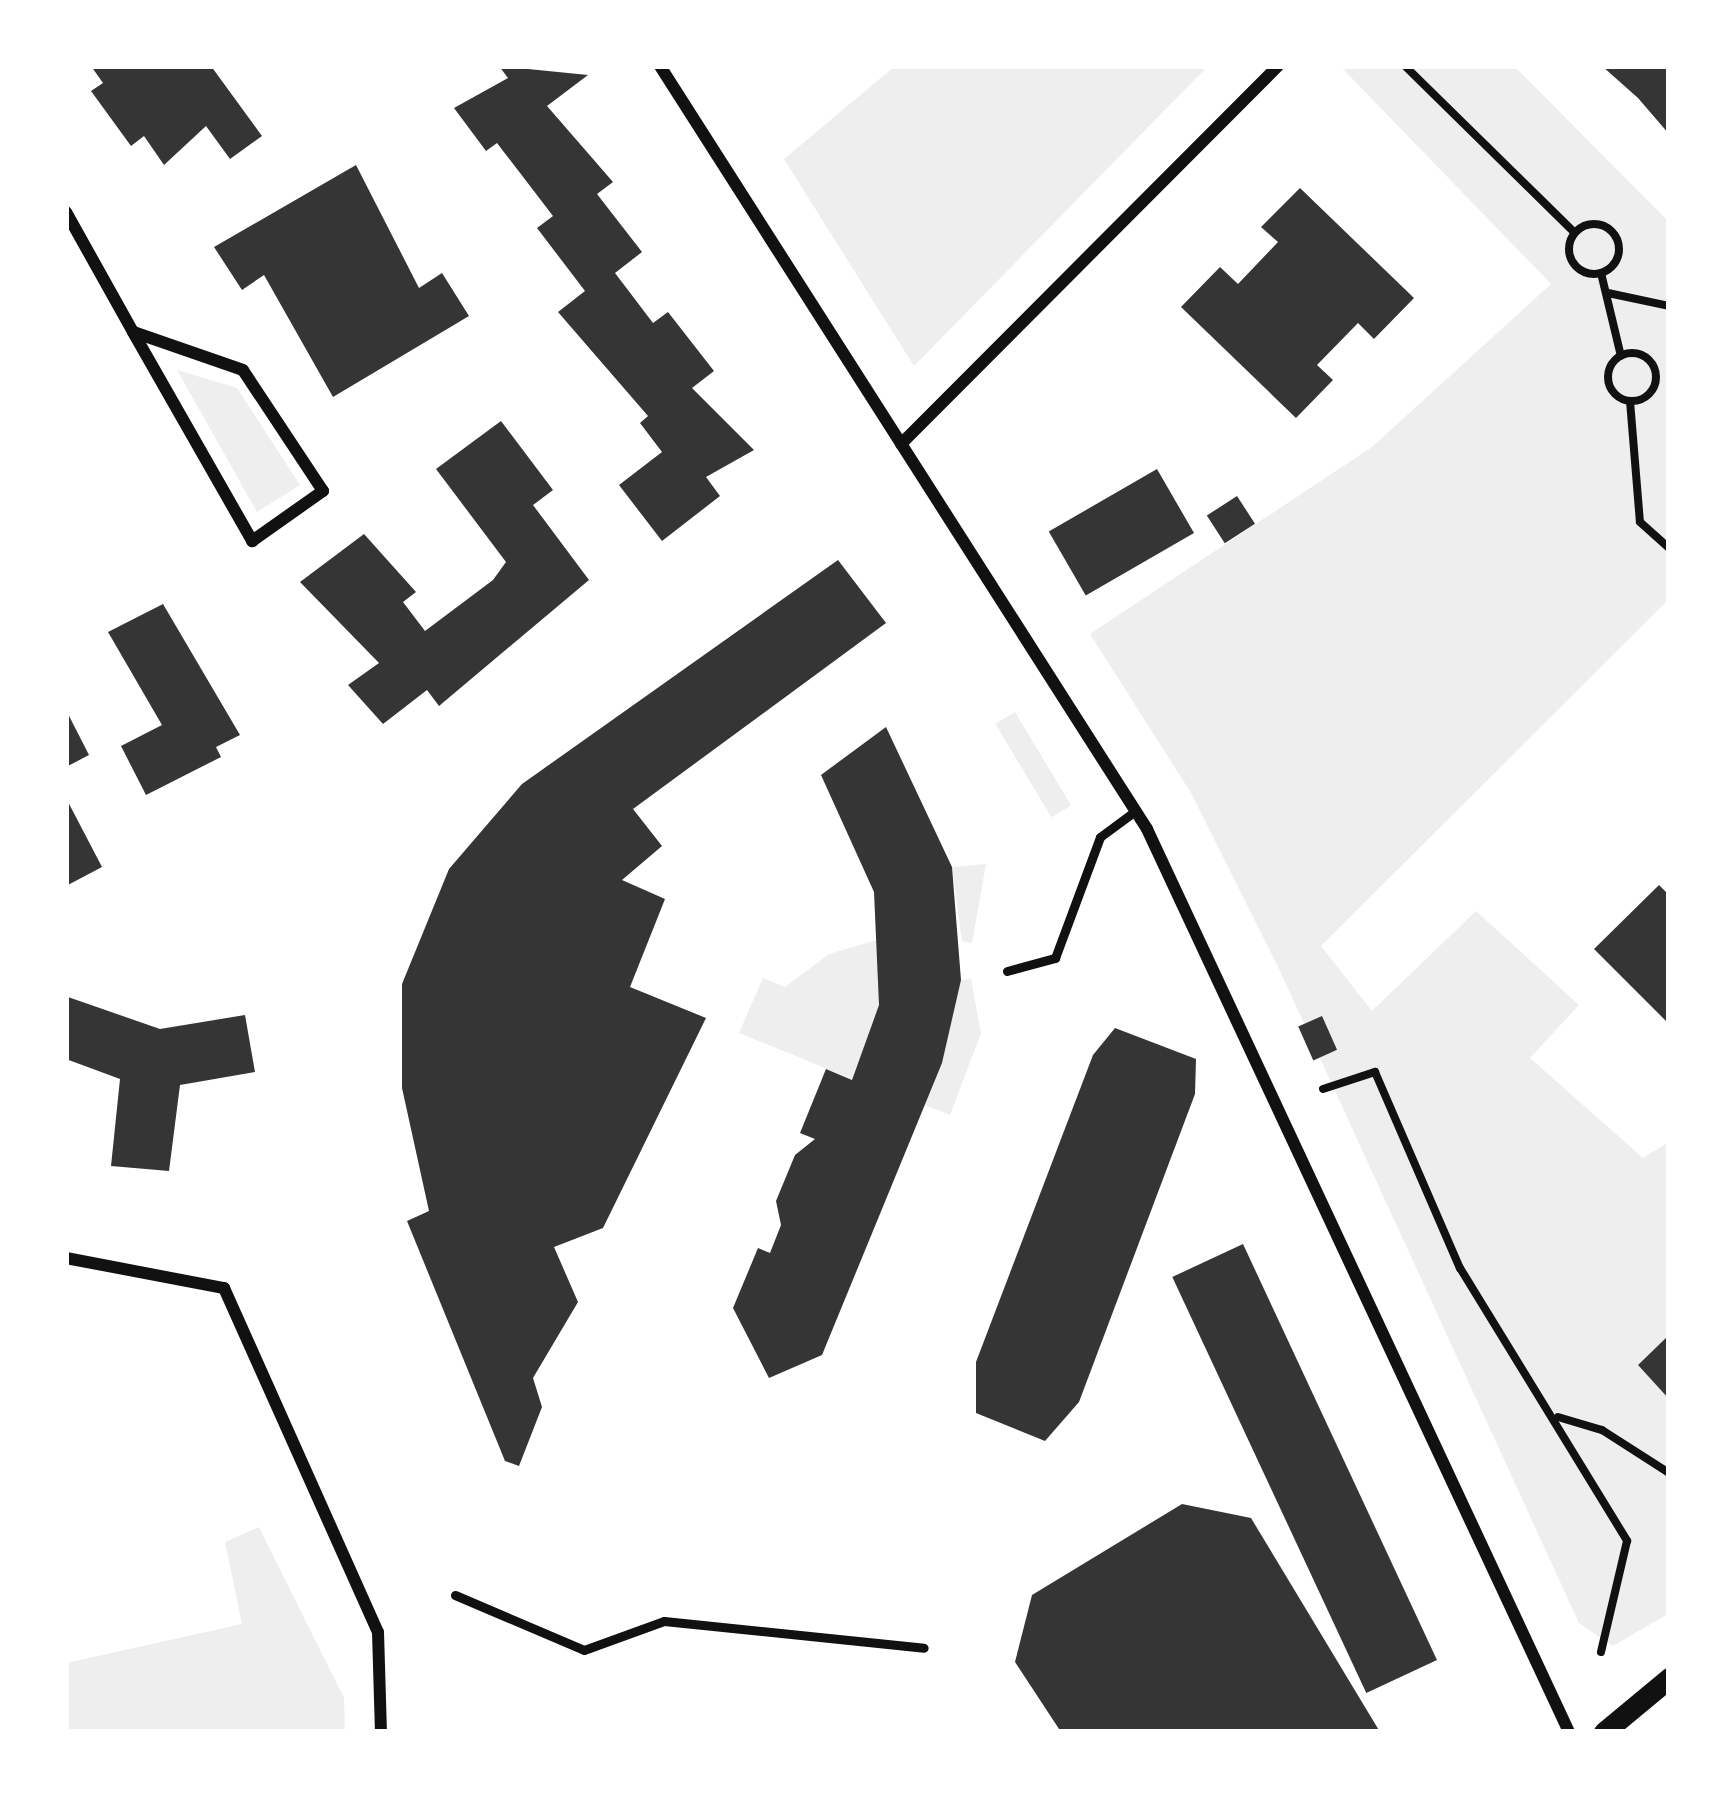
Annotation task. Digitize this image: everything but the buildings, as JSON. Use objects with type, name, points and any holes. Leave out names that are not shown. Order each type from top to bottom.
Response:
[{"type":"street","points":[[660,66],[1136,811],[1569,1732]]},
{"type":"street","points":[[901,444],[1278,66]]},
{"type":"street","points":[[66,212],[133,332],[252,541],[322,491],[243,370],[133,332]]},
{"type":"street","points":[[66,1258],[224,1288],[378,1632],[381,1732]]},
{"type":"street","points":[[1604,1732],[1669,1678]]},
{"type":"lane","points":[[1007,971],[1055,958],[1100,837],[1136,811]]},
{"type":"lane","points":[[455,1595],[584,1650],[664,1621],[924,1648]]},
{"type":"path","points":[[1405,66],[1574,232],[1572,262],[1601,273],[1621,356],[1607,378],[1630,401],[1640,522],[1669,548]]},
{"type":"path","points":[[1574,232],[1595,224],[1616,237],[1618,255],[1601,273]]},
{"type":"path","points":[[1608,293],[1669,305]]},
{"type":"path","points":[[1621,356],[1647,358],[1655,380]]},
{"type":"path","points":[[1630,401],[1655,380],[1669,381]]},
{"type":"path","points":[[1323,1089],[1375,1072],[1460,1268],[1557,1417],[1627,1541],[1601,1652]]},
{"type":"path","points":[[1557,1417],[1602,1430],[1669,1473]]},
{"type":"shaded area","points":[[895,66],[1208,66],[914,366],[784,159]]},
{"type":"shaded area","points":[[1340,66],[1514,66],[1669,222],[1669,599],[1321,946],[1372,1011],[1476,911],[1579,1005],[1530,1058],[1643,1158],[1669,1142],[1669,1335],[1638,1365],[1669,1399],[1669,1613],[1613,1646],[1579,1623],[1280,971],[1191,793],[1090,634],[1372,447],[1551,284]]},
{"type":"shaded area","points":[[177,370],[237,388],[300,485],[257,512]]},
{"type":"shaded area","points":[[1015,712],[1071,805],[1051,817],[995,724]]},
{"type":"shaded area","points":[[986,864],[972,943],[962,941],[952,867]]},
{"type":"shaded area","points":[[880,939],[879,1005],[852,1079],[739,1033],[763,978],[785,987],[829,954]]},
{"type":"shaded area","points":[[971,979],[981,1033],[950,1115],[925,1105],[961,980]]},
{"type":"shaded area","points":[[259,1527],[344,1698],[345,1732],[66,1732],[66,1663],[242,1624],[225,1542]]}]
